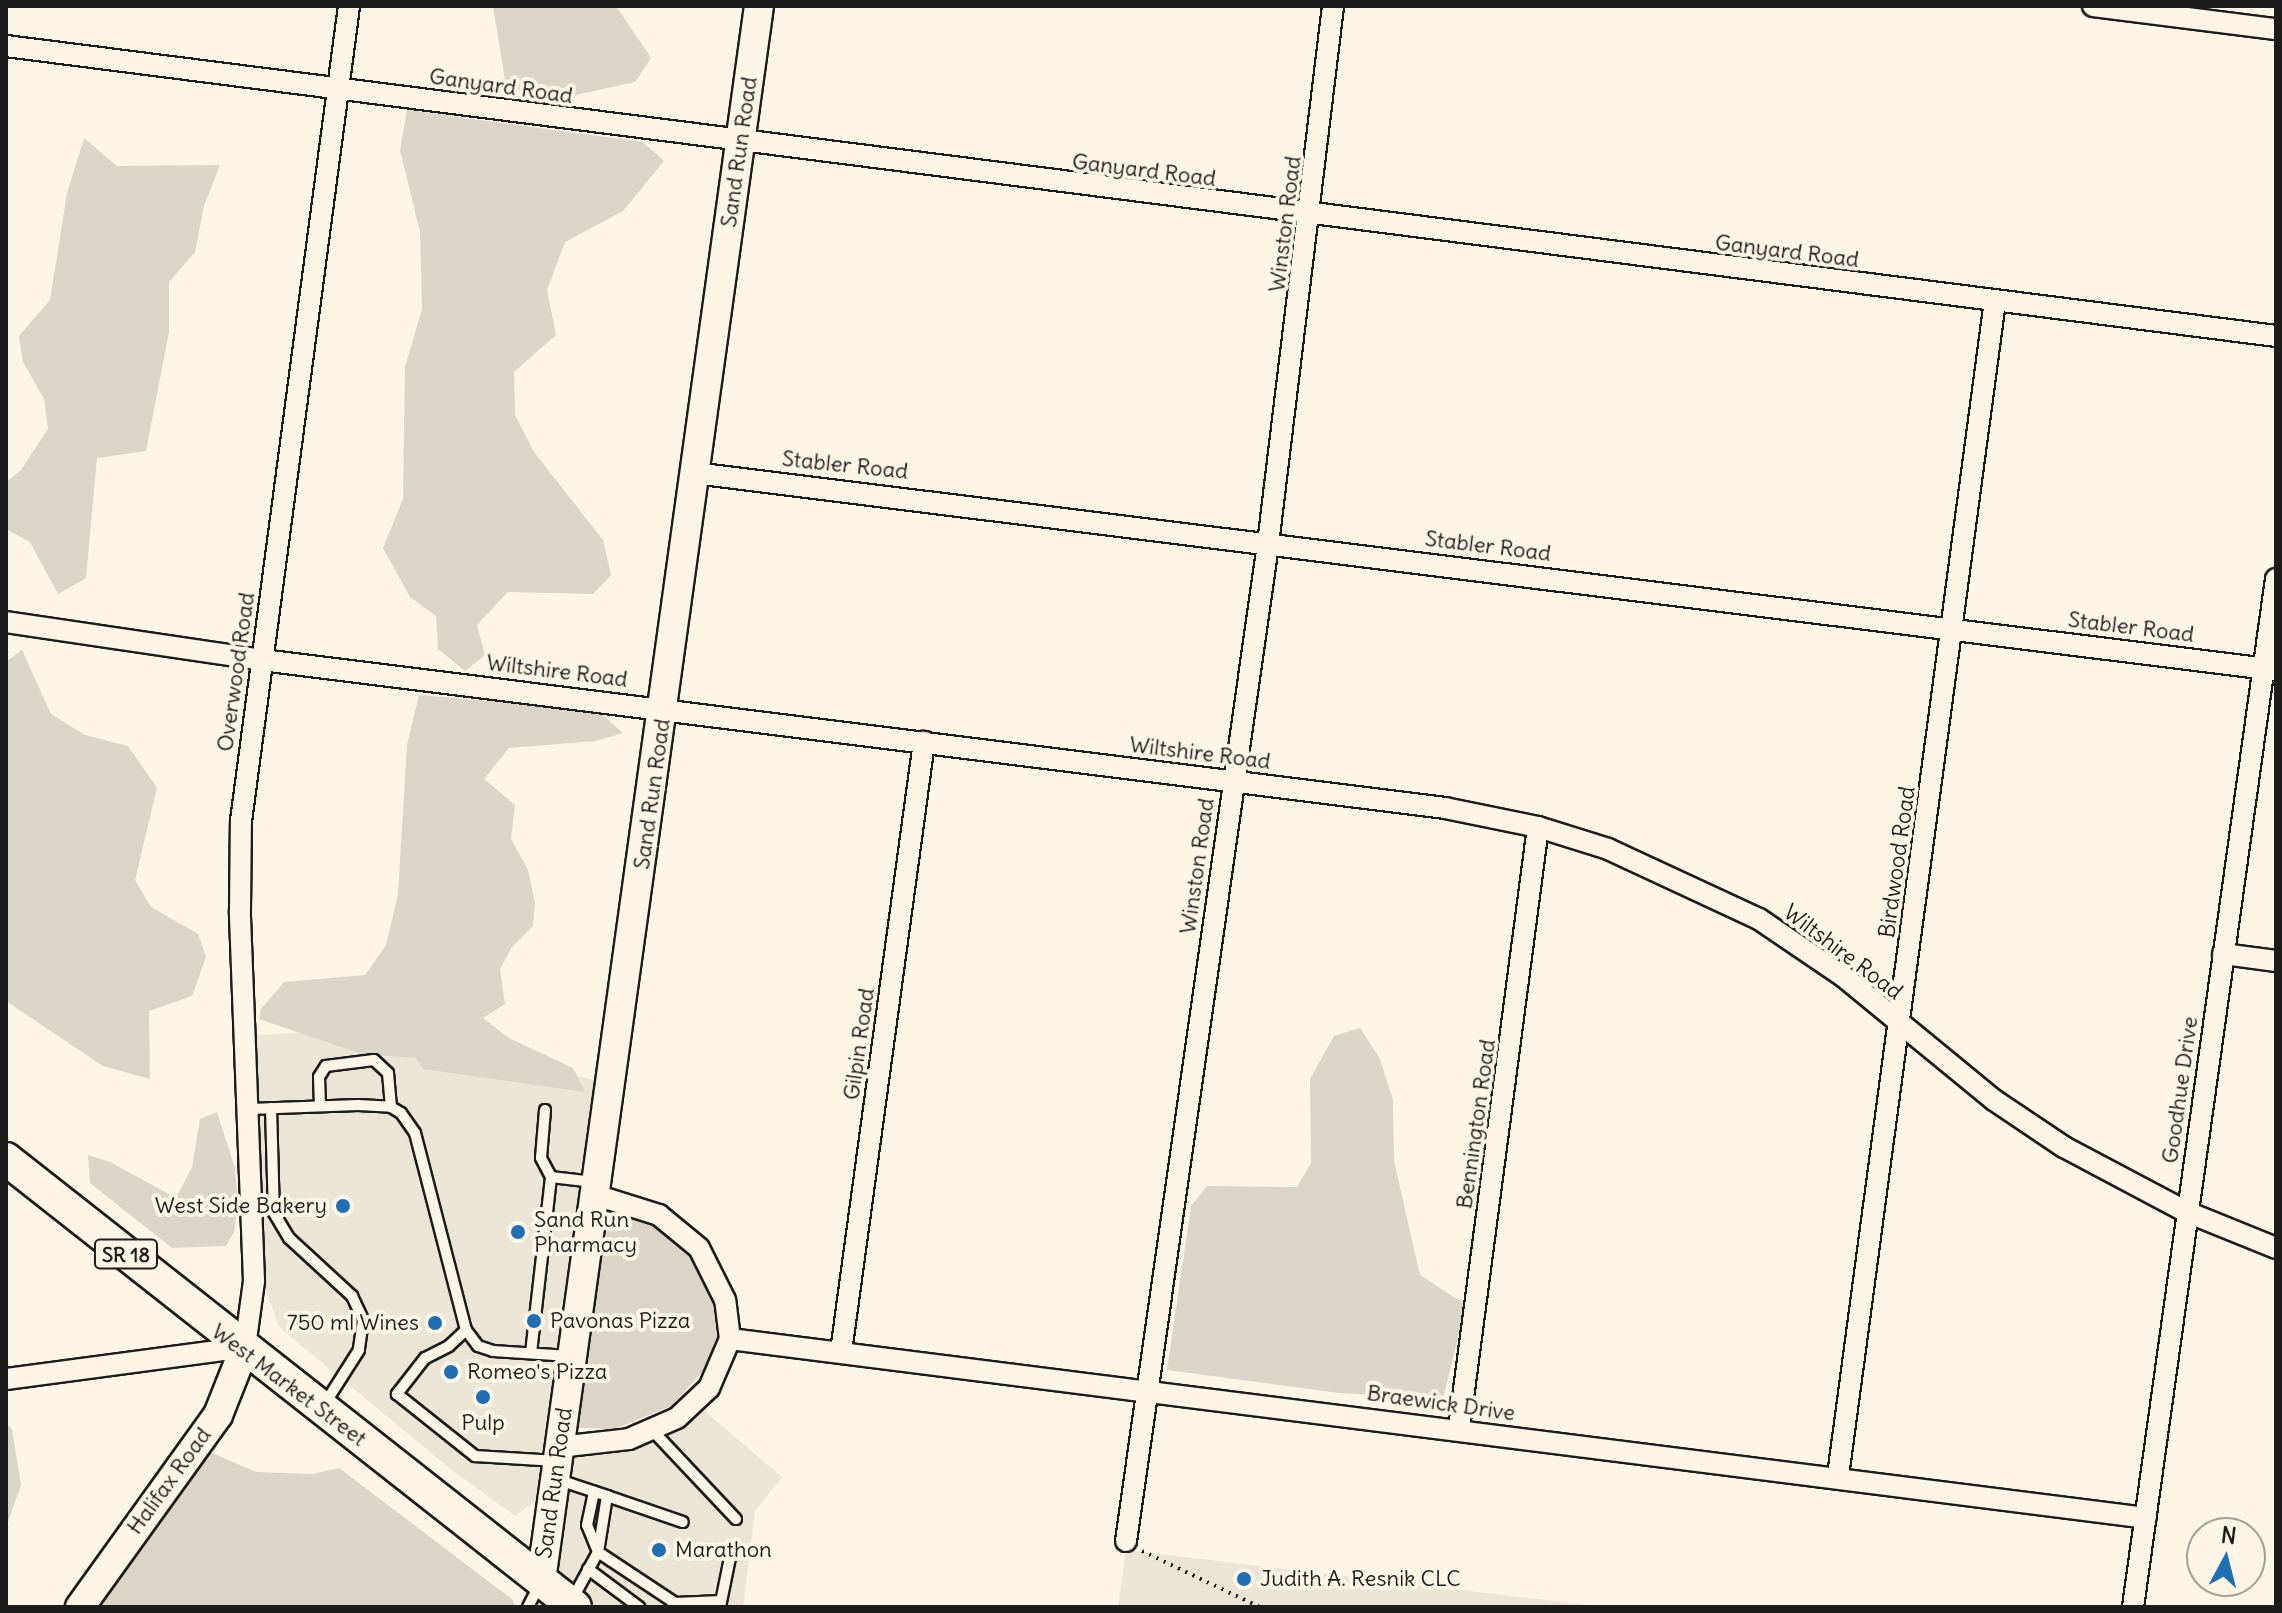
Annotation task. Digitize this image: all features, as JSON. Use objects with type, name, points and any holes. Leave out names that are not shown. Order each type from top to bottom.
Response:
[{"type":"main road","name":"West Market Street","points":[[6,1159],[321,1409],[534,1594],[572,1605]]},
{"type":"street","name":"Overwood Road","points":[[245,1347],[254,1281],[239,866],[262,660],[349,6]]},
{"type":"street","name":"Sand Run Road","points":[[534,1594],[557,1462],[593,1188],[664,708],[759,6]]},
{"type":"street","name":"Winston Road","points":[[1126,1541],[1268,544],[1311,214],[1333,6]]},
{"type":"street","points":[[2093,6],[2276,29]]},
{"type":"street","name":"Ganyard Road","points":[[6,46],[740,143],[2276,336]]},
{"type":"street","name":"Birdwood Road","points":[[1838,1476],[1995,301]]},
{"type":"street","name":"Stabler Road","points":[[694,473],[1953,627],[2270,669]]},
{"type":"street","name":"Goodhue Drive","points":[[2133,1607],[2223,954],[2270,669],[2276,579]]},
{"type":"street","name":"Wiltshire Road","points":[[6,622],[262,660],[1445,808],[1538,827],[1608,849],[1759,919],[1843,976],[1994,1100],[2064,1147],[2187,1212],[2276,1248]]},
{"type":"street","name":"Gilpin Road","points":[[841,1352],[924,742]]},
{"type":"street","name":"Bennington Road","points":[[1459,1428],[1538,827]]},
{"type":"street","points":[[2223,954],[2276,961]]},
{"type":"street","points":[[557,1462],[653,1431],[677,1418],[709,1388],[730,1339],[725,1300],[699,1248],[659,1215],[593,1188]]},
{"type":"street","name":"Braewick Drive","points":[[730,1339],[1459,1428],[2146,1518]]},
{"type":"street","points":[[6,1379],[245,1347]]},
{"type":"street","name":"Halifax Road","points":[[80,1607],[218,1415],[245,1347]]},
{"type":"lane","points":[[320,1106],[319,1077],[326,1066],[374,1060],[388,1073],[391,1107],[415,1133],[466,1330],[478,1346],[572,1357]]},
{"type":"lane","points":[[250,1109],[391,1107]]},
{"type":"lane","points":[[271,1108],[274,1213],[289,1238],[352,1296],[363,1320],[359,1350],[321,1409]]},
{"type":"lane","points":[[531,1353],[551,1177],[541,1158],[545,1110]]},
{"type":"lane","points":[[551,1177],[593,1188]]},
{"type":"lane","points":[[466,1330],[449,1346],[425,1358],[397,1394],[475,1456],[557,1462],[594,1492],[683,1522]]},
{"type":"lane","points":[[653,1431],[736,1519]]},
{"type":"lane","points":[[594,1492],[587,1525],[598,1552],[673,1605],[720,1604],[731,1553]]},
{"type":"lane","points":[[572,1605],[598,1552],[607,1496]]},
{"type":"lane","points":[[588,1569],[639,1607]]},
{"type":"path","points":[[1126,1541],[1260,1607]]},
{"type":"shaded area","points":[[493,6],[616,6],[651,58],[635,82],[557,99],[506,87]]},
{"type":"shaded area","points":[[407,110],[643,142],[664,161],[623,211],[565,242],[547,290],[556,335],[514,372],[515,415],[534,452],[603,540],[611,575],[593,594],[508,592],[477,625],[485,655],[465,671],[438,649],[436,616],[410,597],[383,548],[403,499],[405,367],[422,309],[420,232],[400,150]]},
{"type":"shaded area","points":[[84,138],[117,166],[220,165],[204,206],[195,252],[169,282],[169,332],[146,451],[97,458],[86,578],[58,594],[30,542],[6,529],[6,482],[21,470],[48,429],[44,399],[23,362],[19,336],[50,300],[67,193]]},
{"type":"shaded area","points":[[22,650],[51,714],[85,735],[128,746],[157,788],[135,880],[151,907],[198,934],[206,957],[192,996],[149,1011],[150,1079],[103,1066],[6,1001],[6,662]]},
{"type":"shaded area","points":[[419,695],[597,710],[623,733],[596,741],[509,748],[484,779],[515,805],[511,839],[528,870],[535,903],[533,926],[512,947],[500,969],[505,1004],[483,1018],[509,1038],[573,1068],[585,1092],[423,1069],[416,1058],[362,1054],[259,1019],[261,1009],[284,982],[365,975],[386,945],[398,894],[407,745]]},
{"type":"shaded area","points":[[424,1027],[434,1051],[596,1080],[535,1501],[515,1516],[453,1471],[279,1327],[260,1273],[252,1035]]},
{"type":"shaded area","points":[[1360,1028],[1380,1059],[1393,1100],[1394,1161],[1420,1275],[1466,1305],[1443,1399],[1339,1393],[1167,1370],[1191,1206],[1207,1186],[1297,1187],[1311,1163],[1310,1079],[1334,1036]]},
{"type":"shaded area","points":[[217,1112],[235,1168],[238,1203],[234,1232],[226,1246],[172,1248],[90,1183],[88,1155],[110,1162],[176,1198],[192,1167],[200,1119]]},
{"type":"shaded area","points":[[604,1207],[650,1221],[687,1247],[707,1278],[716,1310],[717,1344],[705,1369],[671,1406],[615,1429],[577,1428]]},
{"type":"shaded area","points":[[695,1403],[782,1477],[755,1511],[743,1607],[528,1607],[559,1447],[628,1439]]},
{"type":"shaded area","points":[[6,1424],[12,1429],[21,1485],[6,1528]]},
{"type":"shaded area","points":[[203,1449],[256,1472],[313,1474],[339,1468],[513,1600],[515,1607],[96,1607]]},
{"type":"shaded area","name":"Judith A. Resnik CLC","points":[[1126,1550],[1604,1607],[1118,1607]]},
{"type":"place","name":"West Side Bakery","points":[[343,1206]]},
{"type":"place","name":"Sand Run Pharmacy","points":[[518,1232]]},
{"type":"place","name":"Pavonas Pizza","points":[[534,1321]]},
{"type":"place","name":"750 ml Wines","points":[[435,1323]]},
{"type":"place","name":"Romeo's Pizza","points":[[451,1372]]},
{"type":"place","name":"Pulp","points":[[483,1397]]},
{"type":"place","name":"Marathon","points":[[659,1550]]},
{"type":"place","name":"Judith A. Resnik CLC","points":[[1244,1579]]}]
